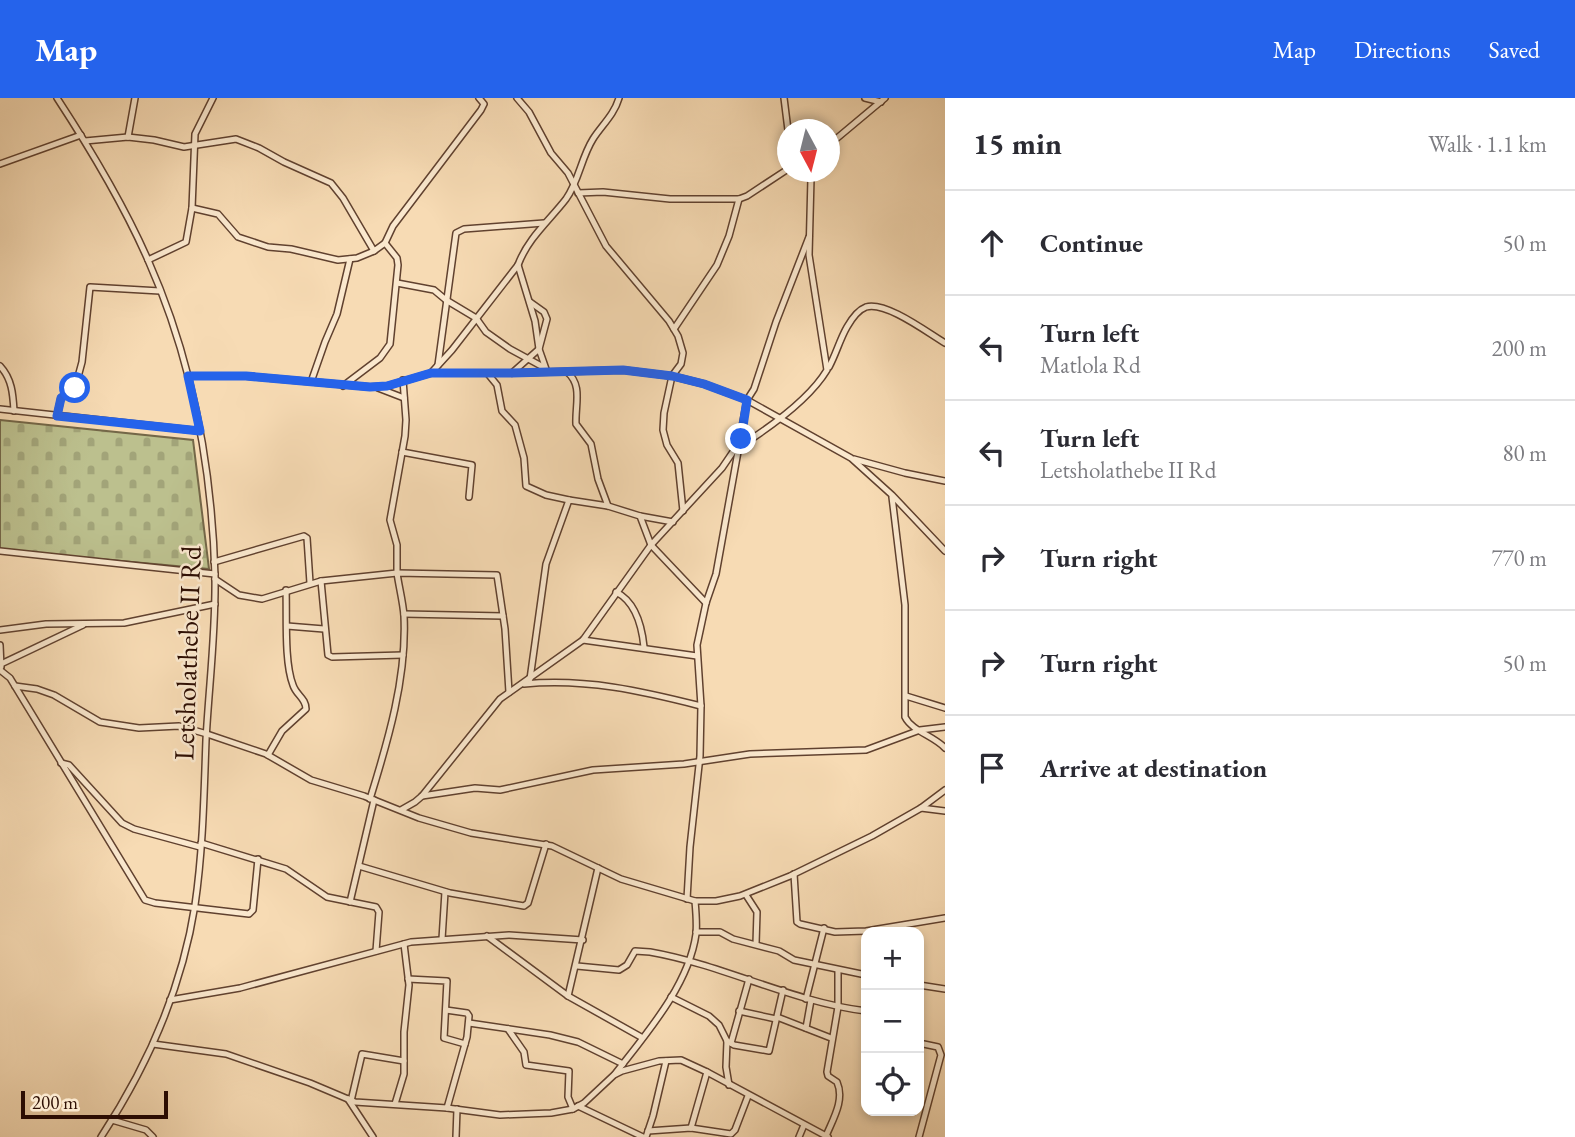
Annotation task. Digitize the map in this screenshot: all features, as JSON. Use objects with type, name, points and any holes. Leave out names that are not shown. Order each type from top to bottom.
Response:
[{"type":"street","name":"Letsholathebe II Rd","points":[[57,98],[119,201],[160,291],[188,376],[200,431],[215,576],[194,907],[183,960],[153,1044],[133,1087],[101,1137]]},
{"type":"street","points":[[128,137],[135,98]]},
{"type":"street","points":[[148,260],[186,242],[192,208],[195,134],[213,98]]},
{"type":"street","points":[[192,208],[218,214],[238,237],[254,243],[338,260],[374,251],[385,243],[393,226],[481,110],[484,104],[479,98]]},
{"type":"street","points":[[517,98],[551,153],[568,173],[606,246],[674,329],[683,354],[681,364],[672,376],[663,430],[667,444],[678,463],[683,511]]},
{"type":"street","points":[[431,373],[518,265],[523,250],[567,198],[588,148],[609,120],[619,98]]},
{"type":"street","points":[[784,98],[787,119]]},
{"type":"street","points":[[865,98],[883,100]]},
{"type":"street","points":[[840,136],[883,100]]},
{"type":"street","points":[[0,164],[83,138],[128,137],[184,147],[236,139],[331,183],[343,198],[374,251]]},
{"type":"street","points":[[578,193],[603,192],[670,199],[739,199],[747,197],[777,177]]},
{"type":"street","points":[[811,182],[813,287],[827,370]]},
{"type":"street","points":[[674,329],[717,265],[729,236],[739,199]]},
{"type":"street","points":[[438,365],[456,233],[459,230],[544,223]]},
{"type":"street","points":[[687,899],[700,762],[701,706],[697,656],[706,603],[716,574],[747,400],[754,389],[776,322],[810,237]]},
{"type":"street","points":[[343,386],[380,358],[390,344],[398,261],[385,243]]},
{"type":"street","points":[[311,382],[337,314],[350,259]]},
{"type":"street","points":[[518,265],[546,370]]},
{"type":"street","points":[[397,283],[434,290],[476,318],[486,331],[546,370]]},
{"type":"street","points":[[57,416],[61,398],[75,388],[82,362],[90,287],[160,291]]},
{"type":"street","points":[[512,373],[539,349],[547,319],[544,312],[530,303]]},
{"type":"street","points":[[401,810],[422,796],[492,707],[583,640],[651,545],[722,468],[739,445],[779,419],[821,379],[847,327],[858,313],[867,307],[882,308],[945,343]]},
{"type":"street","points":[[0,366],[11,385],[14,411]]},
{"type":"street","points":[[188,376],[246,376],[376,387],[431,373],[623,370],[672,376],[704,384],[747,400],[851,458],[905,474],[945,481]]},
{"type":"street","points":[[567,372],[574,377],[577,385],[576,424],[591,444],[598,479],[608,506]]},
{"type":"street","points":[[488,374],[497,385],[502,411],[514,425],[523,458],[526,486],[545,495],[608,506],[673,522]]},
{"type":"street","points":[[350,902],[397,695],[403,655],[404,614],[397,573],[397,545],[390,520],[406,420],[403,380]]},
{"type":"street","points":[[376,387],[404,398]]},
{"type":"street","points":[[0,409],[200,431]]},
{"type":"street","points":[[402,452],[472,465],[469,497]]},
{"type":"street","points":[[851,458],[892,495],[945,551]]},
{"type":"street","points":[[892,495],[905,606],[907,722],[936,739],[945,748]]},
{"type":"street","points":[[530,679],[546,564],[569,500]]},
{"type":"street","points":[[640,516],[651,545],[706,603]]},
{"type":"street","points":[[214,562],[304,536],[307,542],[310,583]]},
{"type":"street","points":[[0,551],[215,576],[247,598],[268,598],[286,590],[321,581],[397,573],[496,575],[503,616],[509,692]]},
{"type":"street","points":[[321,581],[326,651],[330,657],[403,655]]},
{"type":"street","points":[[268,755],[282,732],[306,709],[306,703],[293,685],[286,590]]},
{"type":"street","points":[[616,592],[625,597],[639,620],[644,647]]},
{"type":"street","points":[[0,630],[31,625],[134,622],[215,604]]},
{"type":"street","points":[[404,614],[503,616]]},
{"type":"street","points":[[1,668],[86,623]]},
{"type":"street","points":[[288,626],[324,629]]},
{"type":"street","points":[[583,640],[697,656]]},
{"type":"street","points":[[0,645],[1,668],[15,686],[141,897],[155,904],[251,913],[258,859]]},
{"type":"street","points":[[522,684],[570,681],[589,683],[658,695],[701,706]]},
{"type":"street","points":[[15,686],[54,695],[100,722],[130,728],[179,726],[206,734],[268,755],[311,780],[419,818],[471,833],[546,844],[624,880],[695,901],[725,900],[746,895],[794,874],[856,845],[921,808],[945,790]]},
{"type":"street","points":[[906,696],[945,708]]},
{"type":"street","points":[[422,796],[475,788],[508,789],[593,770],[700,762],[750,754],[866,750],[920,730],[945,727]]},
{"type":"street","points":[[61,763],[69,765],[122,823],[134,829],[258,859],[286,869],[327,897],[376,907],[379,911],[376,951]]},
{"type":"street","points":[[921,808],[945,811]]},
{"type":"street","points":[[359,866],[445,892],[504,904],[526,905],[546,844]]},
{"type":"street","points":[[568,996],[598,868]]},
{"type":"street","points":[[794,874],[797,923],[835,932],[866,931],[945,918]]},
{"type":"street","points":[[442,939],[445,892]]},
{"type":"street","points":[[746,895],[757,912],[756,944]]},
{"type":"street","points":[[153,1044],[226,1054],[310,1083],[349,1100],[500,1115],[551,1113],[576,1107],[614,1075],[671,997],[689,962],[696,932],[695,901]]},
{"type":"street","points":[[806,1028],[824,928]]},
{"type":"street","points":[[696,932],[720,932],[733,939],[779,951],[794,960],[861,974]]},
{"type":"street","points":[[170,1000],[240,988],[404,944],[516,935],[583,940]]},
{"type":"street","points":[[487,936],[568,996],[642,1037]]},
{"type":"street","points":[[394,1104],[404,1074],[408,979],[404,944]]},
{"type":"street","points":[[577,966],[618,970],[626,965],[632,953],[639,951],[749,979],[809,1000],[861,1010]]},
{"type":"street","points":[[614,1075],[637,1066],[666,1061],[688,1062],[827,1136],[838,1107],[840,1093],[839,1085],[827,1072],[838,1007],[838,970]]},
{"type":"street","points":[[408,979],[446,981],[444,1038],[465,1044]]},
{"type":"street","points":[[729,1085],[726,1067],[729,1042],[749,979]]},
{"type":"street","points":[[924,986],[945,989]]},
{"type":"street","points":[[671,997],[709,1016],[719,1025],[729,1042],[768,1052],[783,990]]},
{"type":"street","points":[[446,1010],[467,1013],[469,1023],[447,1108]]},
{"type":"street","points":[[740,1011],[776,1018],[831,1038]]},
{"type":"street","points":[[469,1023],[543,1033],[578,1042],[623,1064]]},
{"type":"street","points":[[508,1029],[524,1052],[526,1065],[569,1070],[568,1097],[576,1107],[646,1135],[691,1128],[728,1135],[732,1133],[748,1096]]},
{"type":"street","points":[[919,1137],[941,1055],[938,1047],[924,1044]]},
{"type":"street","points":[[373,1137],[349,1100],[362,1054],[404,1060]]},
{"type":"street","points":[[646,1135],[666,1061]]},
{"type":"street","points":[[691,1128],[708,1072]]},
{"type":"street","points":[[456,1137],[457,1109]]},
{"type":"street","points":[[112,1120],[146,1130],[153,1137]]},
{"type":"street","points":[[799,1137],[804,1125]]},
{"type":"green space","points":[[0,420],[193,440],[209,569],[0,550]]},
{"type":"route","points":[[75,388],[61,398],[57,416],[200,431],[188,376],[246,376],[370,387],[387,386],[431,373],[623,370],[672,376],[704,384],[747,400],[741,439]]}]
